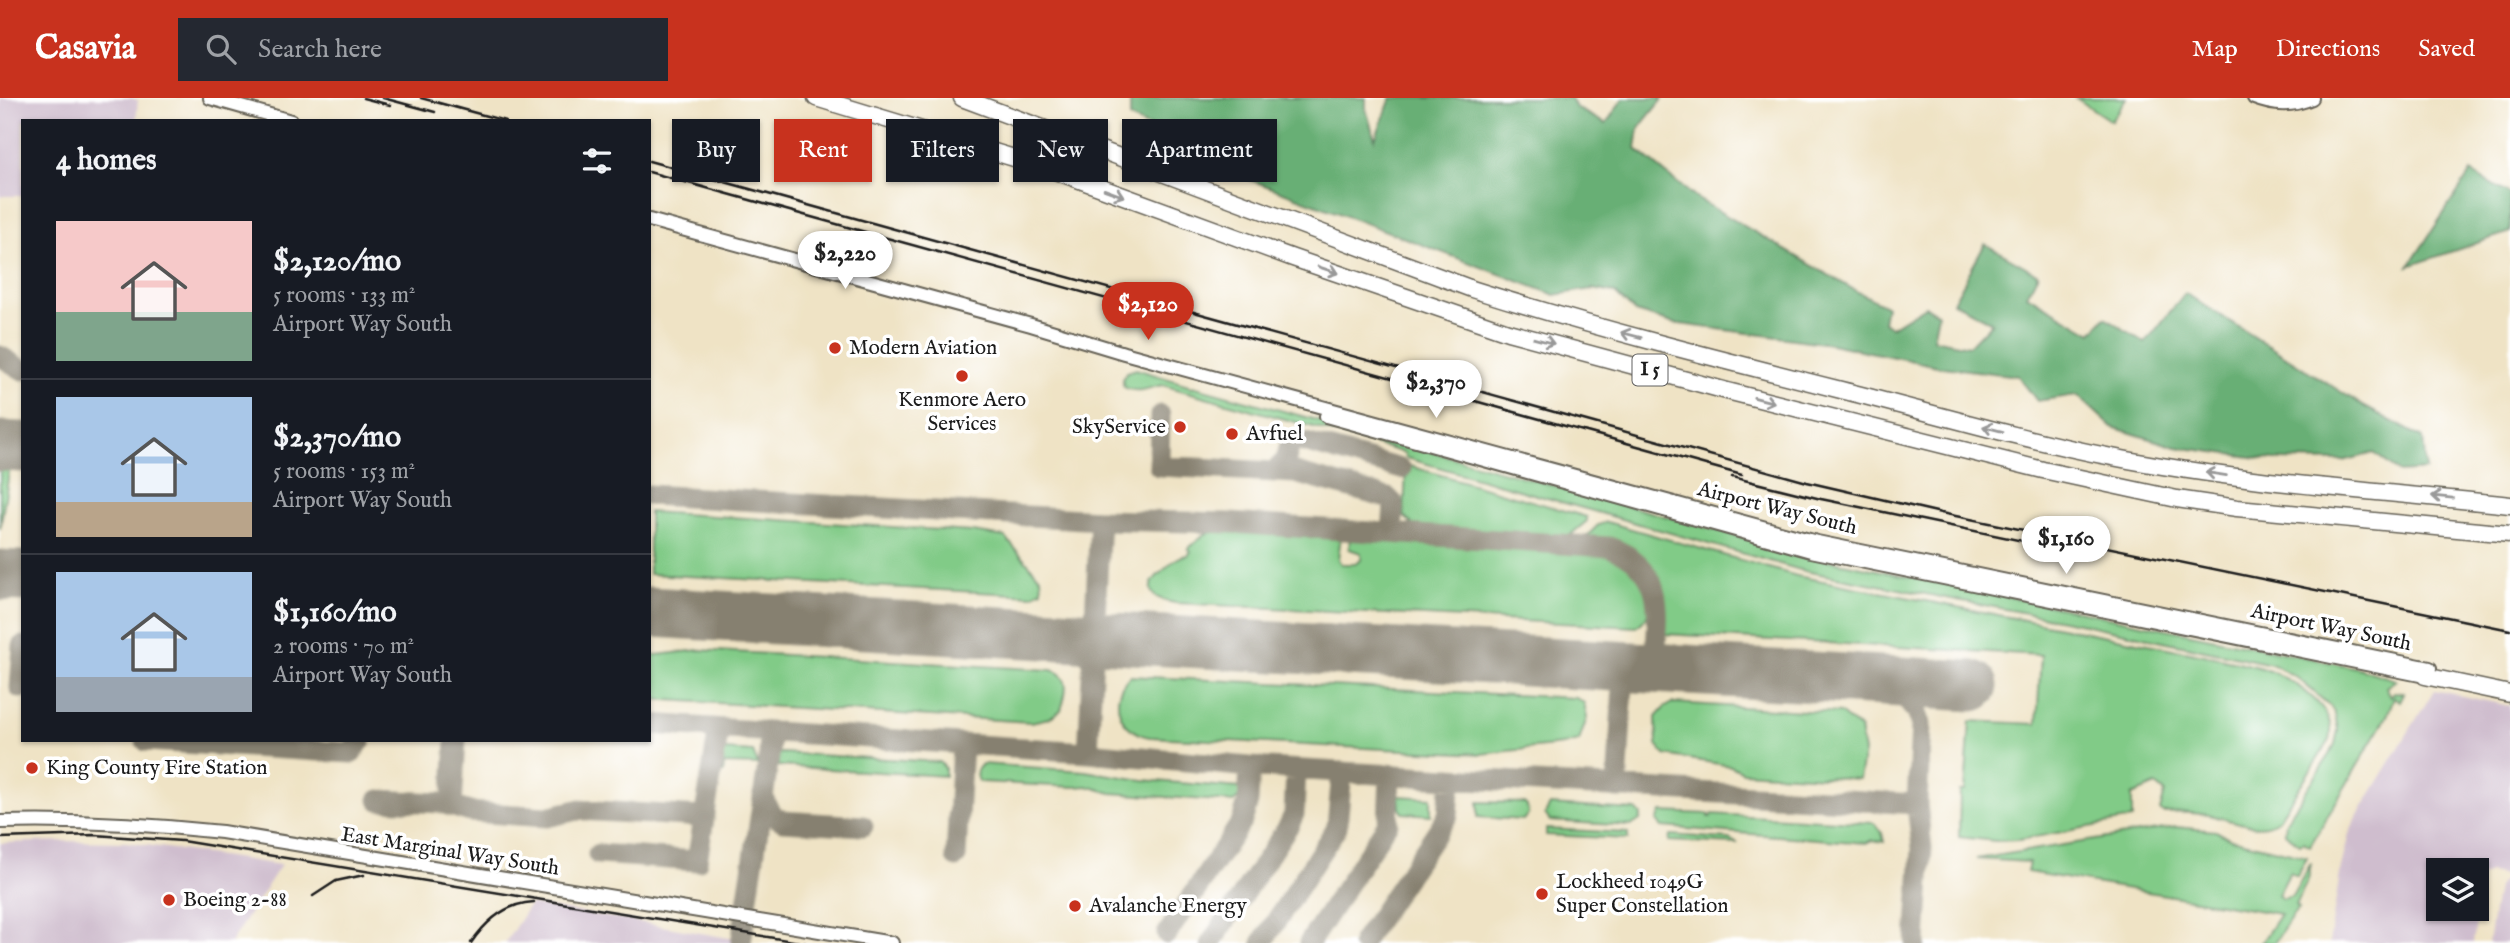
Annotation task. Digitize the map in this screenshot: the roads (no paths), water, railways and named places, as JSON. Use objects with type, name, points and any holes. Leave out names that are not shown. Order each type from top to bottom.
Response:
[{"type":"highway","name":"I 5","points":[[816,98],[1047,168],[1293,258],[1508,332],[1740,395],[2043,470],[2177,499],[2237,508],[2510,534]]},
{"type":"highway","name":"I 5","points":[[962,98],[1472,289],[1548,313],[1736,363],[2046,443],[2113,457],[2288,485],[2510,505]]},
{"type":"highway","points":[[2427,672],[2510,685]]},
{"type":"highway","points":[[2427,672],[2510,694]]},
{"type":"main road","points":[[210,98],[284,119]]},
{"type":"main road","points":[[2254,98],[2290,105],[2312,98]]},
{"type":"main road","name":"Airport Way South","points":[[651,221],[1031,325],[1124,353],[1165,371],[1811,551],[2427,672]]},
{"type":"main road","name":"East Marginal Way South","points":[[0,822],[65,820],[139,823],[222,832],[892,943]]},
{"type":"railway","points":[[363,98],[390,105]]},
{"type":"railway","points":[[383,98],[435,112]]},
{"type":"railway","points":[[421,98],[498,119]]},
{"type":"railway","points":[[651,162],[1807,482],[1941,513],[2510,630]]},
{"type":"railway","points":[[651,173],[1742,475]]},
{"type":"railway","points":[[1732,477],[1821,499],[2047,546]]},
{"type":"railway","points":[[0,838],[95,835],[182,841],[805,943]]},
{"type":"railway","points":[[313,896],[336,881],[364,875]]},
{"type":"railway","points":[[471,943],[483,927],[498,915],[514,906],[534,902]]},
{"type":"place","name":"Modern Aviation","points":[[835,348]]},
{"type":"place","name":"Kenmore Aero Services","points":[[962,376]]},
{"type":"place","name":"SkyService","points":[[1180,427]]},
{"type":"place","name":"Avfuel","points":[[1232,434]]},
{"type":"place","name":"King County Fire Station","points":[[32,768]]},
{"type":"place","name":"Lockheed 1049G Super Constellation","points":[[1542,894]]},
{"type":"place","name":"Boeing 2-88","points":[[169,900]]},
{"type":"place","name":"Avalanche Energy","points":[[1075,906]]}]
